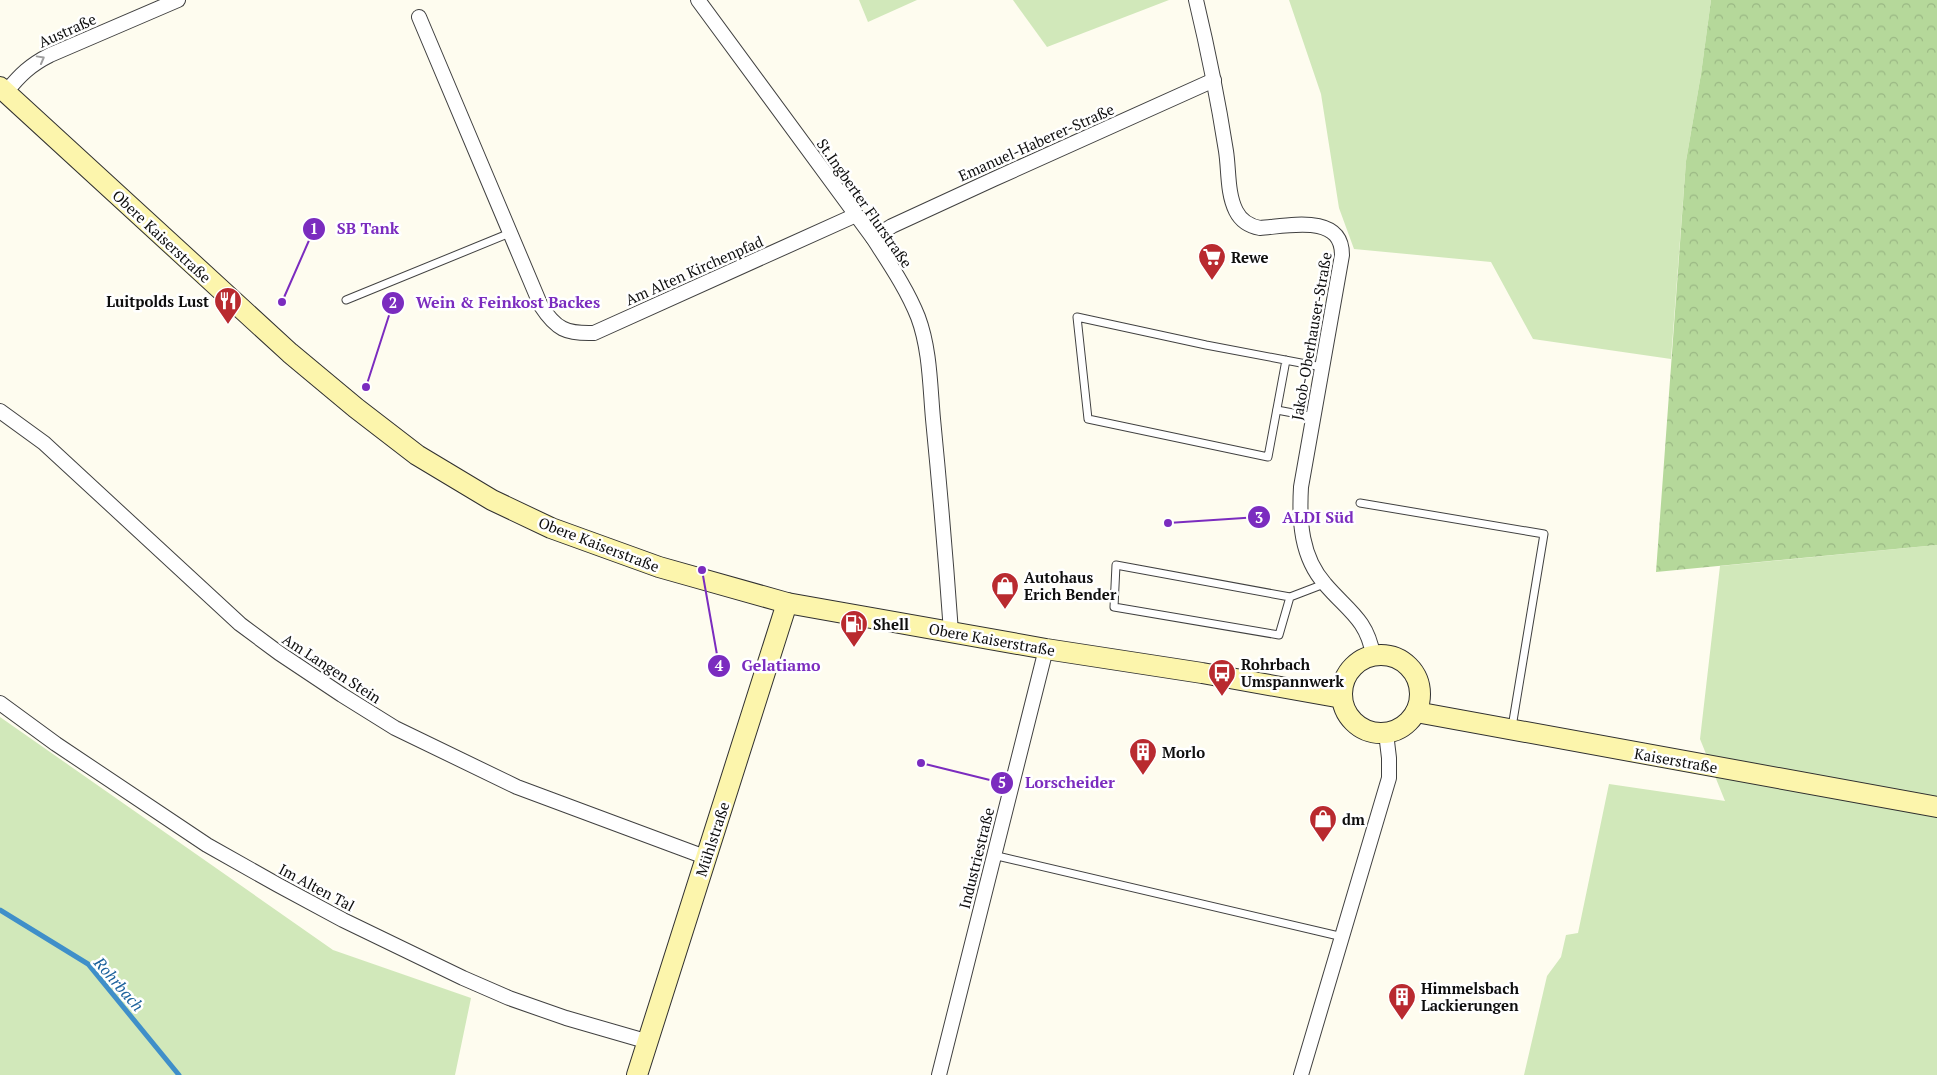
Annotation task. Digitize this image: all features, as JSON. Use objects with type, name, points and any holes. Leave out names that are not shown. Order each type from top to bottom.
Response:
[{"type":"main road","name":"Obere Kaiserstraße","points":[[3,90],[290,353],[356,408],[417,456],[492,500],[551,528],[659,568],[787,603],[1046,649],[1202,673],[1342,698]]},
{"type":"main road","name":"Mühlstraße","points":[[637,1075],[787,603]]},
{"type":"main road","points":[[1373,655],[1398,658],[1412,670],[1420,687],[1420,700],[1416,712],[1410,721],[1400,728],[1386,733],[1368,731],[1358,726],[1344,709],[1342,698],[1344,681],[1353,666],[1362,659],[1373,655]]},
{"type":"main road","name":"Kaiserstraße","points":[[1416,712],[1937,807]]},
{"type":"street","name":"Austraße","points":[[3,90],[32,64],[50,54],[178,0]]},
{"type":"street","name":"St.Ingberter Flurstraße","points":[[698,0],[873,238],[908,296],[918,318],[925,345],[943,515],[951,632]]},
{"type":"street","name":"Jakob-Oberhauser-Straße","points":[[1196,0],[1214,80],[1232,198],[1239,216],[1252,227],[1260,228],[1319,225],[1330,229],[1339,237],[1342,245],[1342,255],[1301,487],[1300,507],[1305,547],[1311,564],[1324,584],[1362,623],[1368,634],[1373,655]]},
{"type":"street","name":"Am Alten Kirchenpfad","points":[[418,17],[541,306],[552,322],[564,330],[577,334],[594,332],[856,215]]},
{"type":"street","name":"Emanuel-Haberer-Straße","points":[[873,238],[892,226],[1214,80]]},
{"type":"street","name":"Am Langen Stein","points":[[0,411],[44,443],[240,624],[278,654],[342,695],[396,728],[517,787],[705,857]]},
{"type":"street","name":"Industriestraße","points":[[939,1075],[1046,649]]},
{"type":"street","name":"Im Alten Tal","points":[[0,703],[56,744],[207,845],[278,886],[463,978],[509,998],[566,1018],[649,1042]]},
{"type":"street","points":[[1301,1075],[1389,778],[1386,733]]},
{"type":"lane","points":[[346,300],[510,233]]},
{"type":"lane","points":[[1286,360],[1268,457],[1088,419],[1077,317],[1206,345],[1286,360],[1322,367]]},
{"type":"lane","points":[[1277,410],[1314,417]]},
{"type":"lane","points":[[1360,502],[1544,534],[1512,730]]},
{"type":"lane","points":[[1290,597],[1279,636],[1114,607],[1116,566],[1290,597],[1324,584]]},
{"type":"lane","points":[[993,855],[1342,937]]},
{"type":"green space","points":[[859,0],[917,0],[868,22]]},
{"type":"green space","points":[[1013,0],[1169,0],[1047,47]]},
{"type":"green space","points":[[1289,0],[1711,0],[1686,161],[1671,359],[1533,339],[1491,262],[1354,249],[1339,208],[1321,94]]},
{"type":"green space","points":[[1711,0],[1937,0],[1937,545],[1656,572],[1686,161]]},
{"type":"green space","points":[[1937,545],[1937,1075],[1524,1075],[1547,976],[1561,957],[1566,935],[1578,933],[1609,784],[1725,801],[1700,739],[1720,566]]},
{"type":"green space","points":[[0,717],[333,950],[471,998],[455,1075],[0,1075]]},
{"type":"waterway","name":"Rohrbach","points":[[0,910],[88,964],[179,1075]]},
{"type":"place","name":"Rewe","points":[[1212,281]]},
{"type":"place","name":"SB Tank","points":[[282,302]]},
{"type":"place","name":"Luitpolds Lust","points":[[228,325]]},
{"type":"place","name":"Wein & Feinkost Backes","points":[[366,387]]},
{"type":"place","name":"ALDI Süd","points":[[1168,523]]},
{"type":"place","name":"Gelatiamo","points":[[702,570]]},
{"type":"place","name":"Autohaus Erich Bender","points":[[1005,610]]},
{"type":"place","name":"Shell","points":[[854,648]]},
{"type":"place","name":"Rohrbach Umspannwerk","points":[[1222,697]]},
{"type":"place","name":"Lorscheider","points":[[921,763]]},
{"type":"place","name":"Morlo","points":[[1143,776]]},
{"type":"place","name":"dm","points":[[1323,843]]},
{"type":"place","name":"Himmelsbach Lackierungen","points":[[1402,1021]]}]
